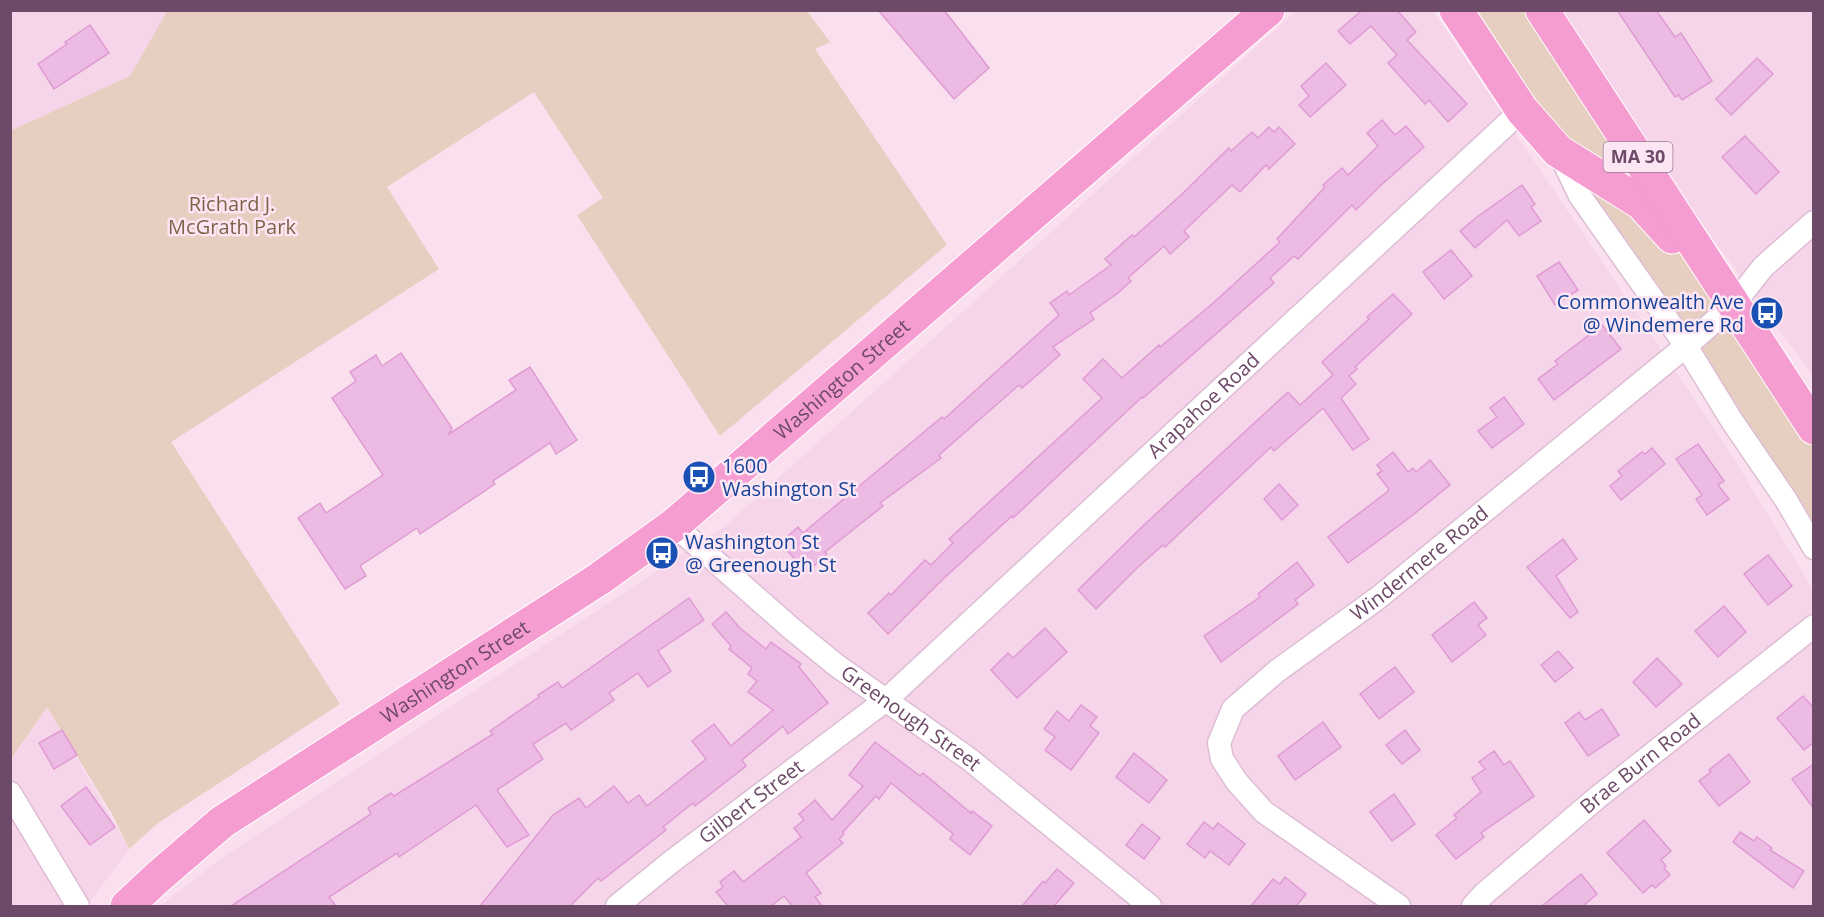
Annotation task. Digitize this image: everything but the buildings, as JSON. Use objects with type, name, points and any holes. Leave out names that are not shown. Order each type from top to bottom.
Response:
[{"type":"main road","name":"Washington Street","points":[[127,906],[222,822],[599,579],[674,525],[1268,10]]},
{"type":"main road","name":"MA 30","points":[[1456,10],[1522,110],[1558,151],[1641,203],[1734,304]]},
{"type":"main road","name":"MA 30","points":[[1542,10],[1814,428]]},
{"type":"street","name":"Arapahoe Road","points":[[886,699],[1522,110]]},
{"type":"street","points":[[1558,151],[1580,196],[1686,346],[1732,421],[1786,500],[1814,548]]},
{"type":"street","name":"Windermere Road","points":[[1399,906],[1264,812],[1237,782],[1222,759],[1219,743],[1233,709],[1277,671],[1378,598],[1686,346],[1734,304],[1763,267],[1814,222]]},
{"type":"street","name":"Greenough Street","points":[[674,525],[792,629],[837,665],[969,759],[1150,906]]},
{"type":"street","name":"Brae Burn Road","points":[[1473,906],[1484,894],[1598,797],[1814,626]]},
{"type":"street","name":"Gilbert Street","points":[[617,906],[671,862],[886,699]]},
{"type":"street","points":[[10,793],[78,906]]},
{"type":"shaded area","points":[[10,11],[167,11],[130,76],[11,131]]},
{"type":"shaded area","points":[[1296,11],[1433,11],[1728,449],[1813,590],[1813,906],[160,906],[223,857],[725,526]]},
{"type":"shaded area","points":[[1547,11],[1813,11],[1813,376]]},
{"type":"shaded area","points":[[47,707],[129,849],[87,906],[11,906],[10,755],[13,758]]},
{"type":"green space","name":"Richard J. McGrath Park","points":[[167,11],[807,11],[830,42],[815,49],[947,245],[720,436],[577,215],[603,198],[534,92],[387,187],[439,269],[171,442],[340,704],[158,823],[129,849],[112,814],[47,707],[12,758],[11,755],[10,131],[130,76]]},
{"type":"green space","points":[[1456,11],[1542,11],[1813,428],[1813,548]]},
{"type":"place","name":"Commonwealth Ave @ Windemere Rd","points":[[1767,313]]},
{"type":"place","name":"1600 Washington St","points":[[699,477]]},
{"type":"place","name":"Washington St @ Greenough St","points":[[662,553]]}]
